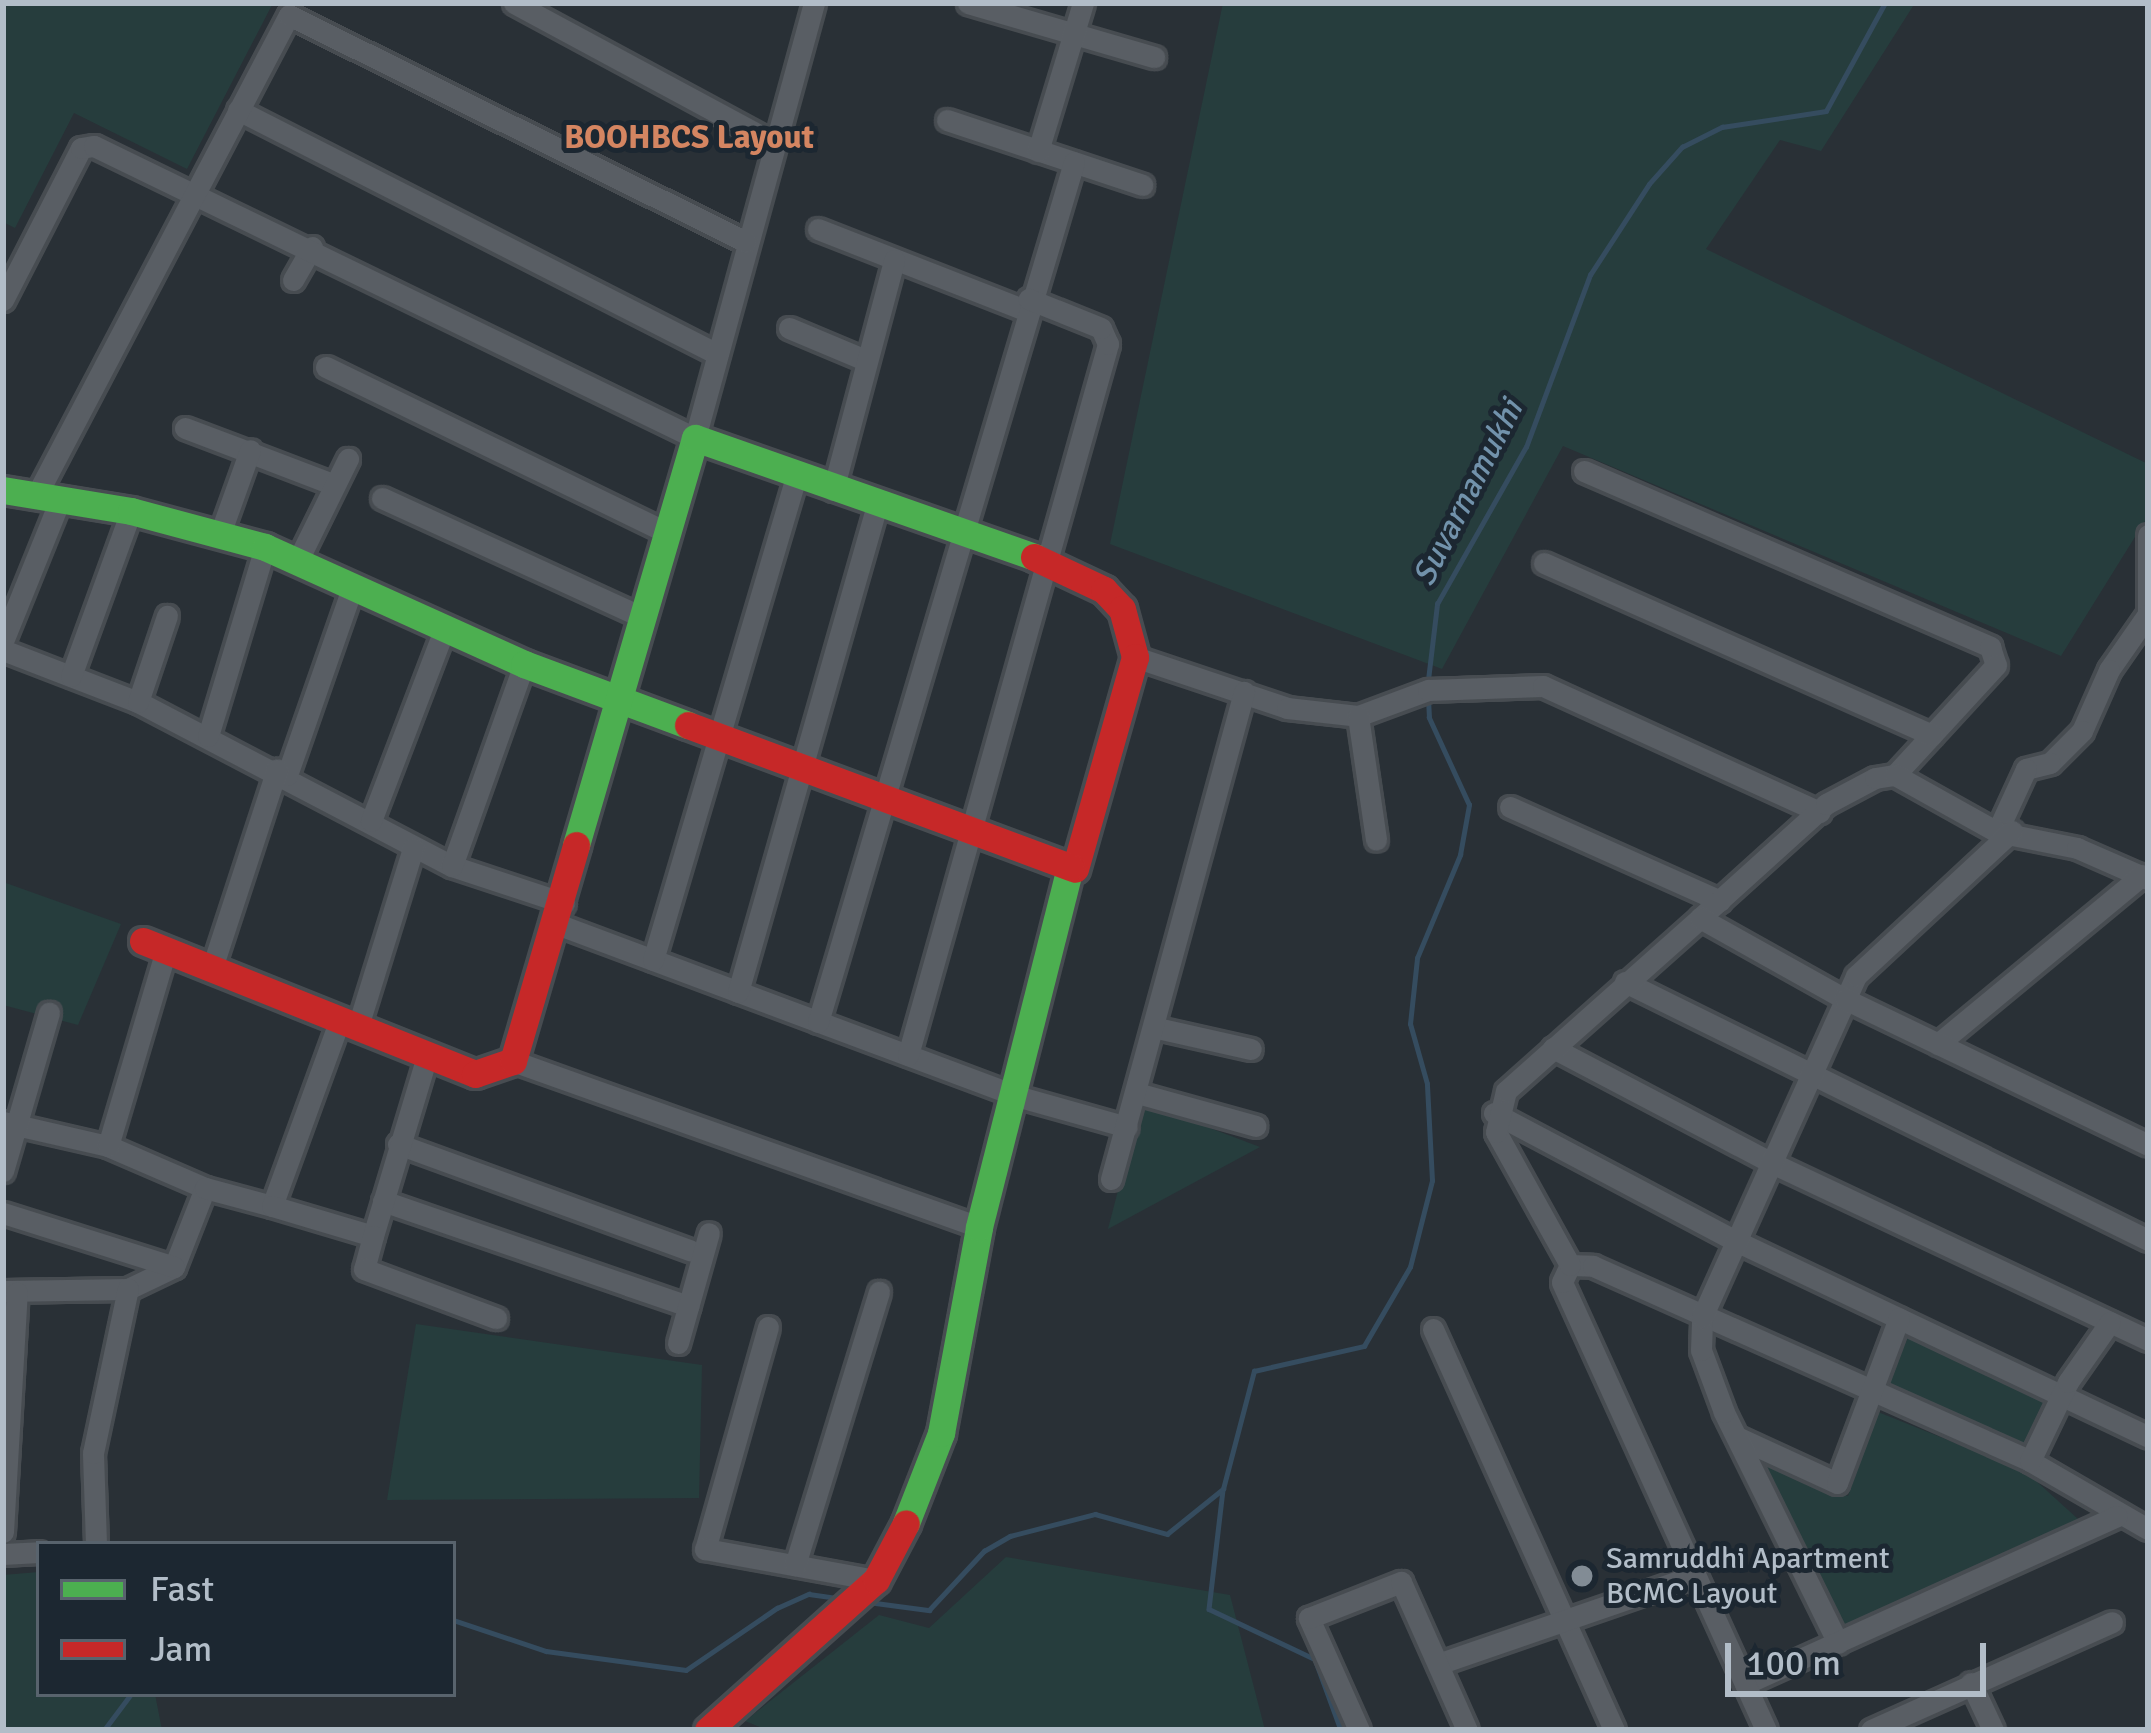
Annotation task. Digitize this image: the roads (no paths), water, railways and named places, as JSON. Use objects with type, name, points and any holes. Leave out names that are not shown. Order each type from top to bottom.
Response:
[{"type":"street","points":[[514,3],[772,142]]},
{"type":"street","points":[[968,3],[1154,57]]},
{"type":"street","points":[[1038,151],[1083,3]]},
{"type":"street","points":[[513,1060],[621,701],[810,5]]},
{"type":"street","points":[[3,641],[48,498],[195,190],[292,9],[746,242]]},
{"type":"street","points":[[238,110],[717,354]]},
{"type":"street","points":[[946,120],[1142,184]]},
{"type":"street","points":[[3,300],[81,148],[94,146],[195,190],[694,438],[1042,560],[1113,599],[1133,634],[1135,657],[979,1227],[940,1433],[876,1580],[708,1730]]},
{"type":"street","points":[[818,1022],[1027,305],[1074,162]]},
{"type":"street","points":[[818,229],[893,260],[1101,328],[1108,344],[1042,560],[908,1055]]},
{"type":"street","points":[[293,280],[312,248]]},
{"type":"street","points":[[833,490],[893,260]]},
{"type":"street","points":[[789,328],[865,360]]},
{"type":"street","points":[[326,367],[668,532]]},
{"type":"street","points":[[185,428],[335,485]]},
{"type":"street","points":[[220,534],[250,450]]},
{"type":"street","points":[[298,560],[348,459]]},
{"type":"street","points":[[1584,471],[1990,647],[1996,665],[1894,775]]},
{"type":"street","points":[[652,960],[796,477]]},
{"type":"street","points":[[3,490],[131,511],[266,548],[524,664],[1076,869]]},
{"type":"street","points":[[382,498],[644,618]]},
{"type":"street","points":[[738,992],[799,763],[877,505]]},
{"type":"street","points":[[71,676],[131,511]]},
{"type":"street","points":[[1838,1643],[1737,1437],[1701,1350],[1702,1317],[1856,976],[2004,831],[2026,769],[2050,763],[2082,730],[2148,614],[2148,535]]},
{"type":"street","points":[[208,736],[266,548]]},
{"type":"street","points":[[1544,562],[1932,735]]},
{"type":"street","points":[[212,968],[353,585]]},
{"type":"street","points":[[138,701],[167,616]]},
{"type":"street","points":[[371,821],[445,627]]},
{"type":"street","points":[[3,650],[138,701],[282,772],[413,848],[652,960],[1016,1096],[1127,1127]]},
{"type":"street","points":[[1135,657],[1287,708],[1358,716],[1428,690],[1543,686],[1820,812]]},
{"type":"street","points":[[452,866],[524,664]]},
{"type":"street","points":[[1111,1179],[1157,1028],[1244,692]]},
{"type":"street","points":[[1358,716],[1376,840]]},
{"type":"street","points":[[1570,1265],[1496,1132],[1495,1113],[1506,1091],[1820,812],[1876,778],[1894,775],[2004,831],[2145,877]]},
{"type":"street","points":[[1510,807],[1720,901]]},
{"type":"street","points":[[272,1206],[349,1023],[413,848]]},
{"type":"street","points":[[1939,1044],[2145,877]]},
{"type":"street","points":[[1700,918],[1844,999],[2148,1145]]},
{"type":"street","points":[[108,1145],[154,946],[475,1074],[513,1060],[979,1227]]},
{"type":"street","points":[[1625,982],[2148,1240]]},
{"type":"street","points":[[3,1171],[10,1125],[50,1013]]},
{"type":"street","points":[[1157,1028],[1251,1049]]},
{"type":"street","points":[[1552,1048],[1774,1164],[2148,1340]]},
{"type":"street","points":[[427,1056],[364,1269],[496,1318]]},
{"type":"street","points":[[1138,1093],[1256,1126]]},
{"type":"street","points":[[1495,1113],[1736,1241],[2148,1437]]},
{"type":"street","points":[[10,1125],[108,1145],[205,1188],[374,1236]]},
{"type":"street","points":[[398,1144],[690,1250]]},
{"type":"street","points":[[3,1532],[10,1292],[128,1289],[174,1267],[205,1188]]},
{"type":"street","points":[[383,1201],[688,1306]]},
{"type":"street","points":[[3,1213],[174,1267]]},
{"type":"street","points":[[677,1343],[709,1234]]},
{"type":"street","points":[[1570,1265],[1593,1266],[1871,1394],[2030,1461],[2117,1516],[2148,1529]]},
{"type":"street","points":[[1570,1265],[1562,1282],[1766,1730]]},
{"type":"street","points":[[95,1541],[93,1453],[128,1289]]},
{"type":"street","points":[[795,1565],[879,1292]]},
{"type":"street","points":[[1737,1437],[1837,1483],[1899,1318]]},
{"type":"street","points":[[2030,1461],[2060,1396],[2110,1322]]},
{"type":"street","points":[[768,1327],[705,1549],[876,1580]]},
{"type":"street","points":[[1433,1329],[1614,1730]]},
{"type":"street","points":[[1745,1684],[2117,1516]]},
{"type":"street","points":[[3,1553],[36,1552]]},
{"type":"street","points":[[1438,1664],[1694,1576]]},
{"type":"street","points":[[1359,1730],[1310,1618],[1401,1582],[1467,1730]]},
{"type":"street","points":[[1871,1730],[1902,1724],[1971,1683],[2113,1622]]},
{"type":"street","points":[[1971,1683],[1993,1730]]},
{"type":"waterway","name":"Suvarnamukhi","points":[[1428,680],[1437,604],[1526,447],[1590,275],[1649,184],[1682,147],[1722,127],[1826,111],[1885,3]]},
{"type":"waterway","name":"Suvarnamukhi","points":[[868,1602],[929,1610],[984,1551],[1010,1536],[1095,1514],[1167,1534],[1223,1489],[1254,1371],[1364,1346],[1410,1267],[1432,1181],[1427,1084],[1410,1024],[1417,958],[1460,855],[1469,805],[1429,718],[1428,698]]},
{"type":"waterway","points":[[1223,1490],[1209,1609],[1315,1659],[1341,1730]]},
{"type":"waterway","name":"Suvarnamukhi","points":[[456,1621],[546,1651],[686,1670],[777,1608],[809,1594],[838,1598]]},
{"type":"waterway","name":"Suvarnamukhi","points":[[104,1730],[129,1697]]},
{"type":"place","name":"Samruddhi Apartment BCMC Layout","points":[[1582,1576]]},
{"type":"district","name":"BOOHBCS Layout","points":[[689,138]]}]
